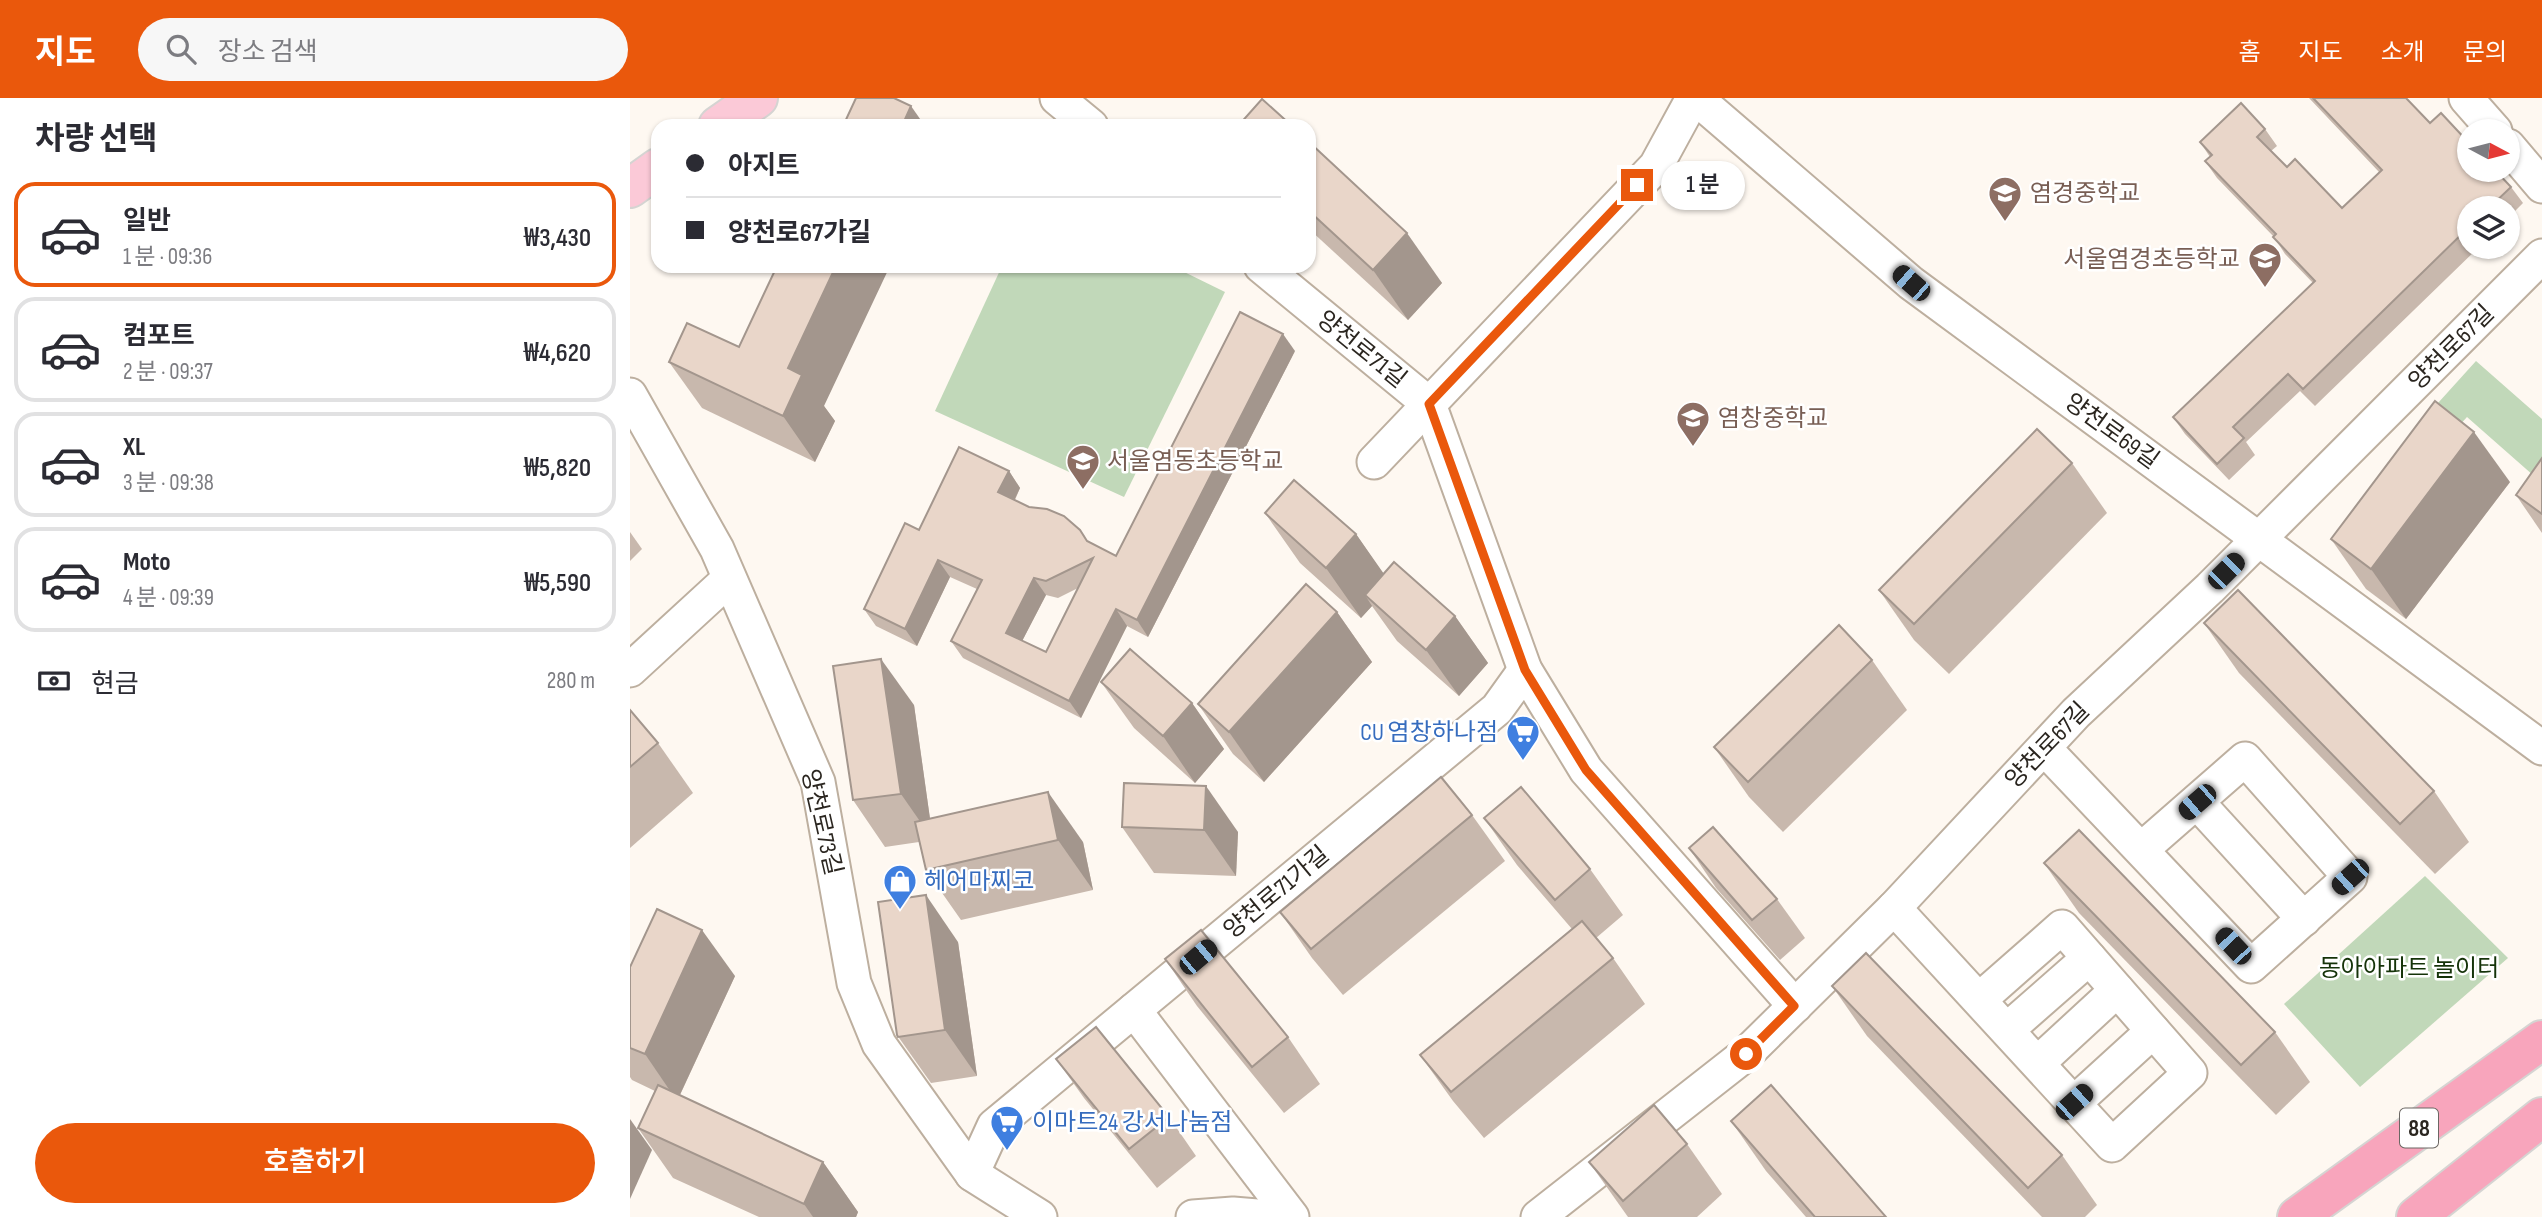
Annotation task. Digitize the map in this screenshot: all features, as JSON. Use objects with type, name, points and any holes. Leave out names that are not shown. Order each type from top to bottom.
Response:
[{"type":"highway","name":"88","points":[[2297,1217],[2542,1040]]},
{"type":"highway","points":[[2416,1217],[2542,1117]]},
{"type":"main road","points":[[728,119],[758,98]]},
{"type":"main road","points":[[630,188],[651,173]]},
{"type":"street","points":[[1056,98],[1082,119]]},
{"type":"street","points":[[1374,462],[1656,166],[1694,98]]},
{"type":"street","name":"양천로69길","points":[[1694,98],[1911,283],[2024,369],[2259,538],[2542,748]]},
{"type":"street","points":[[2466,98],[2484,119]]},
{"type":"street","points":[[2520,160],[2542,186]]},
{"type":"street","name":"양천로67길","points":[[1538,1217],[1746,1054],[1894,908],[2076,713],[2259,538],[2542,256]]},
{"type":"street","name":"양천로71길","points":[[1270,273],[1429,404],[1525,670],[1586,770],[1794,1006]]},
{"type":"street","name":"양천로73길","points":[[630,395],[717,549],[818,782],[854,984],[879,1044],[972,1174],[1040,1217]]},
{"type":"street","points":[[630,670],[730,579]]},
{"type":"street","name":"양천로71가길","points":[[972,1174],[994,1126],[1497,709],[1525,670]]},
{"type":"street","points":[[2044,748],[2251,966],[2350,877],[2245,759],[2142,849]]},
{"type":"street","points":[[2197,802],[2304,919]]},
{"type":"street","points":[[1894,908],[2112,1145],[2190,1073],[2062,927],[1979,1000]]},
{"type":"street","points":[[2007,1030],[2089,958]]},
{"type":"street","points":[[2038,1063],[2118,990]]},
{"type":"street","points":[[1134,1010],[1292,1217]]},
{"type":"street","points":[[2074,1102],[2153,1031]]},
{"type":"street","points":[[1193,1217],[1233,1214],[1269,1217]]},
{"type":"green space","points":[[999,273],[1186,273],[1225,292],[1124,497],[935,411]]},
{"type":"green space","points":[[2476,361],[2542,419],[2542,483],[2467,417],[2433,454],[2410,434]]},
{"type":"green space","name":"동아아파트 놀이터","points":[[2425,876],[2508,958],[2360,1087],[2284,1004]]},
{"type":"building","points":[[856,98],[894,98],[911,106],[905,119],[846,119]]},
{"type":"building","points":[[2313,98],[2406,98],[2430,123],[2441,113],[2457,130],[2457,182],[2506,182],[2511,187],[2502,196],[2457,196],[2457,239],[2303,389],[2288,374],[2233,427],[2244,438],[2217,464],[2173,417],[2315,281],[2273,237],[2276,234],[2205,161],[2212,155],[2200,142],[2241,103],[2265,129],[2257,137],[2287,167],[2295,159],[2342,208],[2382,170]]},
{"type":"building","points":[[1262,99],[1284,119],[1244,119]]},
{"type":"building","points":[[1316,148],[1407,233],[1373,270],[1316,217]]},
{"type":"building","points":[[774,273],[833,273],[788,368],[802,375],[783,416],[669,362],[687,323],[739,347]]},
{"type":"building","points":[[1240,312],[1283,334],[1137,620],[1116,609],[1069,701],[951,641],[982,580],[938,560],[905,629],[864,609],[905,523],[919,530],[959,447],[1009,471],[998,492],[1029,507],[1047,509],[1064,516],[1080,530],[1087,541],[1116,556]],"holes":[[[1093,558],[1046,652],[1006,633],[1034,578],[1046,581]]]},
{"type":"building","points":[[2435,401],[2474,432],[2371,569],[2331,539]]},
{"type":"building","points":[[2037,429],[2072,463],[1914,624],[1879,590]]},
{"type":"building","points":[[2542,458],[2542,514],[2516,495]]},
{"type":"building","points":[[1294,480],[1356,534],[1326,568],[1265,513]]},
{"type":"building","points":[[1394,562],[1455,616],[1426,650],[1365,595]]},
{"type":"building","points":[[1306,584],[1337,612],[1229,732],[1198,704]]},
{"type":"building","points":[[2238,590],[2434,791],[2400,824],[2204,623]]},
{"type":"building","points":[[1839,625],[1872,660],[1748,782],[1714,747]]},
{"type":"building","points":[[1130,649],[1192,703],[1163,736],[1101,682]]},
{"type":"building","points":[[881,659],[901,794],[853,800],[833,666]]},
{"type":"building","points":[[630,710],[658,743],[630,767]]},
{"type":"building","points":[[1441,777],[1472,815],[1311,949],[1280,912]]},
{"type":"building","points":[[1124,783],[1206,786],[1204,830],[1122,827]]},
{"type":"building","points":[[1521,787],[1590,869],[1555,900],[1484,818]]},
{"type":"building","points":[[1048,792],[1058,840],[926,870],[915,822]]},
{"type":"building","points":[[1713,827],[1777,899],[1752,920],[1689,848]]},
{"type":"building","points":[[2079,830],[2275,1032],[2241,1065],[2044,863]]},
{"type":"building","points":[[926,895],[945,1030],[898,1037],[878,902]]},
{"type":"building","points":[[657,909],[702,930],[645,1054],[630,1048],[630,967]]},
{"type":"building","points":[[1582,921],[1613,958],[1451,1092],[1420,1055]]},
{"type":"building","points":[[1201,930],[1288,1037],[1252,1067],[1165,959]]},
{"type":"building","points":[[1866,953],[2062,1155],[2028,1188],[1832,986]]},
{"type":"building","points":[[1096,1027],[1169,1117],[1129,1149],[1056,1059]]},
{"type":"building","points":[[658,1085],[823,1162],[804,1204],[638,1128]]},
{"type":"building","points":[[1771,1085],[1886,1217],[1815,1217],[1731,1121]]},
{"type":"building","points":[[1654,1105],[1687,1144],[1623,1201],[1589,1162]]},
{"type":"place","name":"염경중학교","points":[[2005,223]]},
{"type":"place","name":"서울염경초등학교","points":[[2265,289]]},
{"type":"place","name":"염창중학교","points":[[1693,448]]},
{"type":"place","name":"서울염동초등학교","points":[[1083,491]]},
{"type":"place","name":"CU 염창하나점","points":[[1523,762]]},
{"type":"place","name":"헤어마찌코","points":[[900,911]]},
{"type":"place","name":"이마트24 강서나눔점","points":[[1007,1152]]},
{"type":"route","points":[[1637,185],[1429,404],[1525,670],[1586,770],[1794,1006],[1746,1054]]}]
